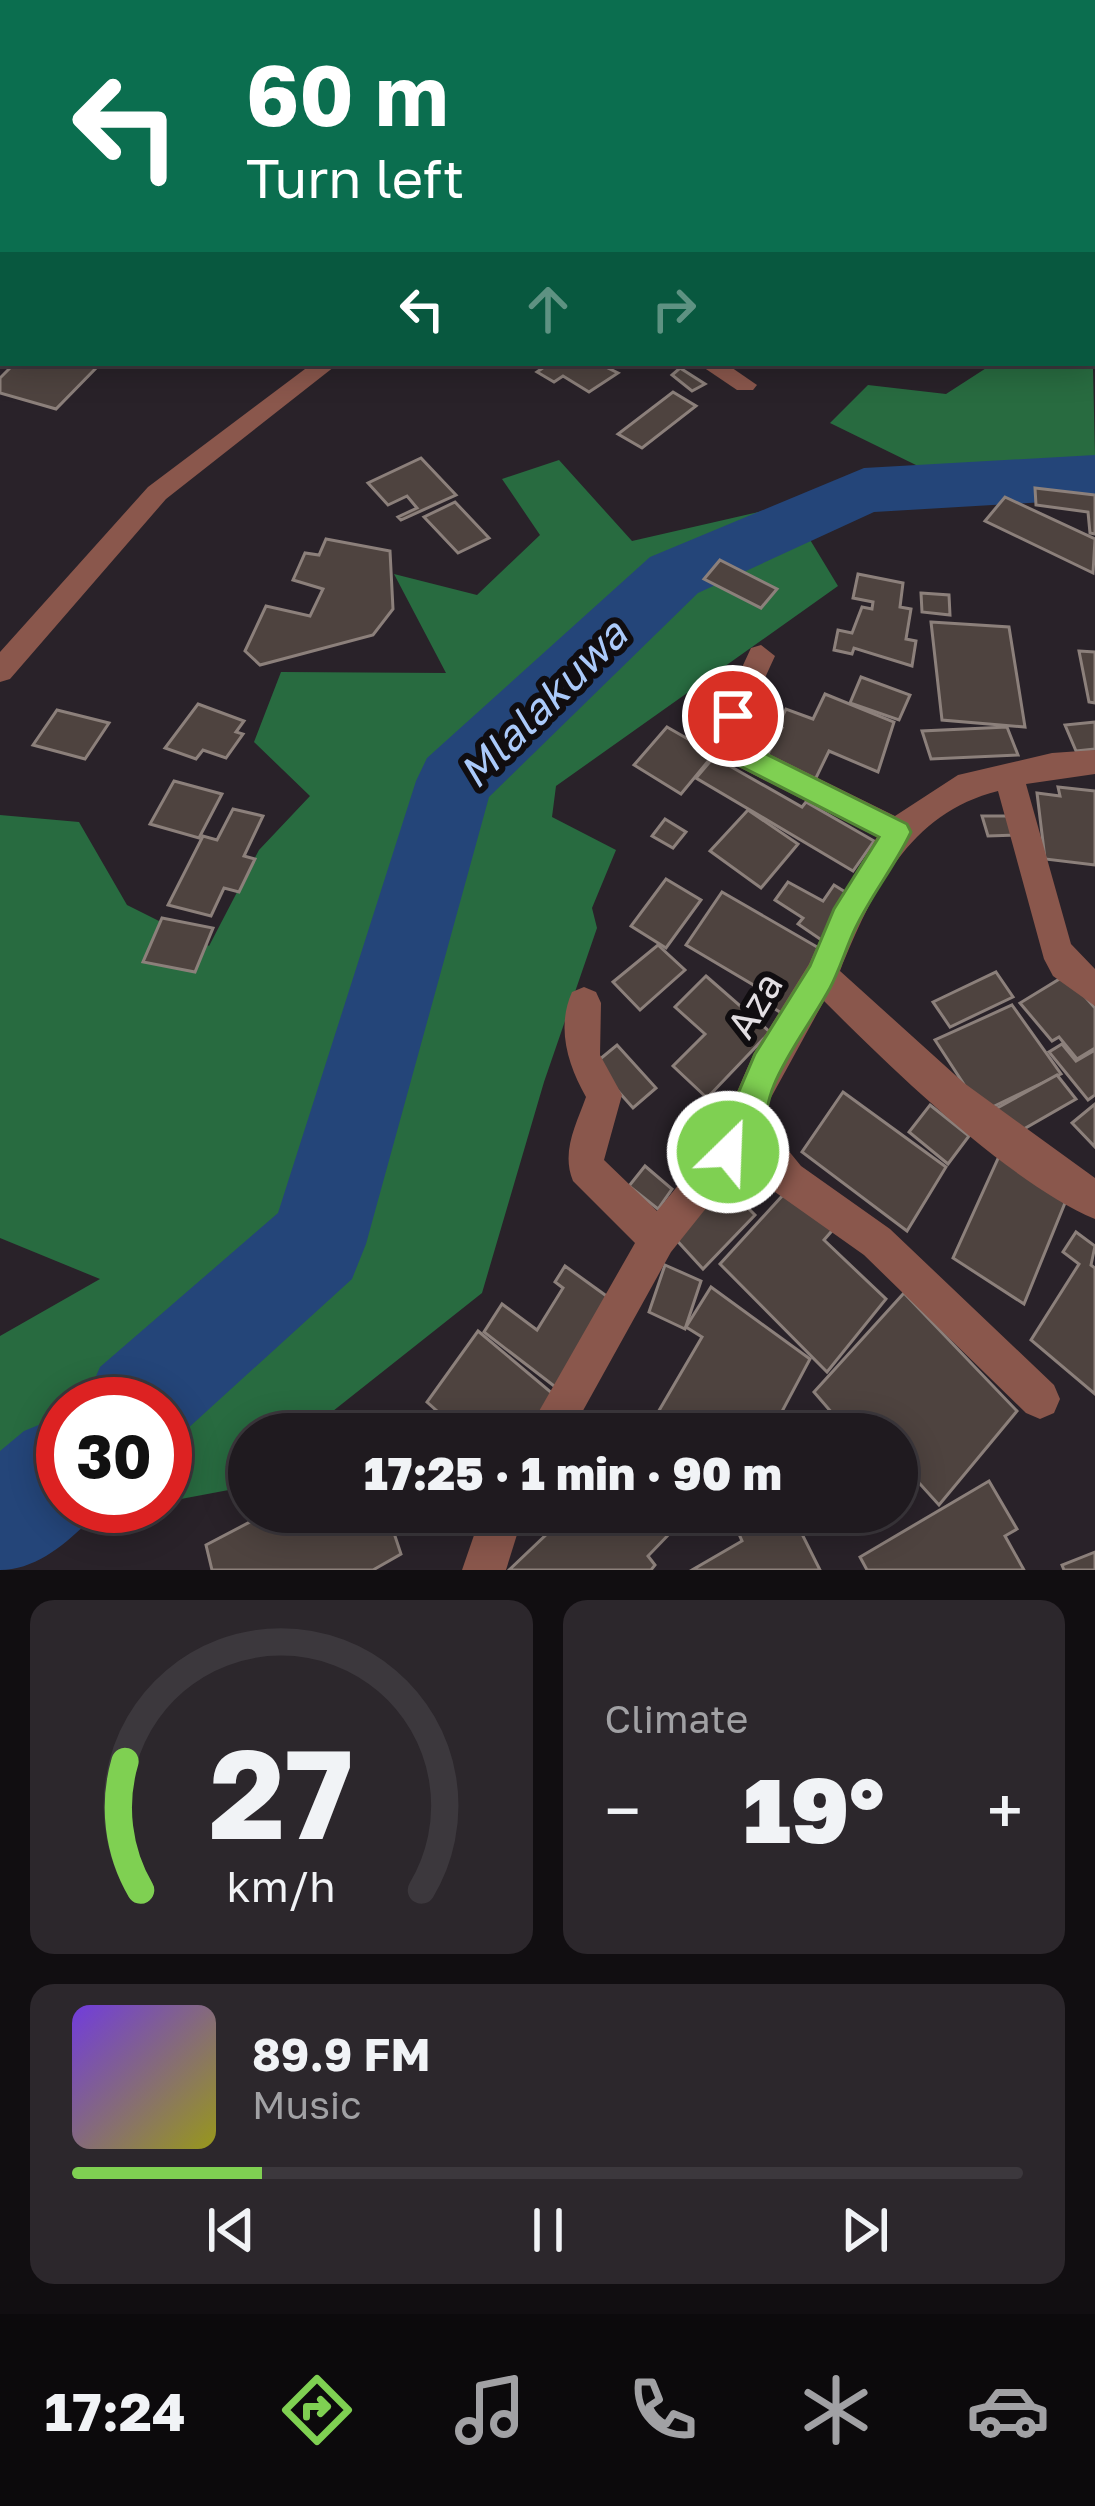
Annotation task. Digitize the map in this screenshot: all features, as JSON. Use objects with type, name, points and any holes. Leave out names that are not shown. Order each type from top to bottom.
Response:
[{"type":"street","points":[[0,671],[157,494],[324,366]]},
{"type":"street","points":[[713,366],[745,385]]},
{"type":"street","points":[[761,656],[733,716],[747,757],[897,832]]},
{"type":"street","name":"Aza","points":[[752,1123],[750,1103],[766,1065],[821,975],[845,919],[897,832],[958,788],[1008,774],[1095,762]]},
{"type":"street","points":[[1008,774],[1056,948],[1065,964],[1095,990]]},
{"type":"street","points":[[821,975],[888,1042],[1051,1173],[1095,1200]]},
{"type":"street","points":[[584,1003],[583,1058],[604,1095],[585,1153],[586,1168],[658,1239]]},
{"type":"street","points":[[559,1413],[658,1239],[752,1123]]},
{"type":"street","points":[[752,1123],[758,1142],[788,1178],[877,1242],[1040,1400]]},
{"type":"street","points":[[484,1570],[495,1533]]},
{"type":"green space","points":[[989,366],[1093,366],[1095,456],[918,466],[830,423],[868,385],[946,394]]},
{"type":"green space","points":[[559,460],[632,541],[789,505],[838,586],[556,786],[552,817],[616,850],[592,908],[597,928],[544,1082],[482,1293],[331,1413],[228,1413],[228,1490],[192,1497],[192,1377],[36,1377],[36,1527],[0,1540],[0,1336],[100,1279],[0,1238],[0,815],[79,822],[127,905],[209,946],[259,850],[310,796],[254,742],[281,672],[446,673],[394,574],[477,595],[540,535],[502,479]]},
{"type":"building","points":[[12,366],[98,366],[56,409],[0,393],[0,378]]},
{"type":"building","points":[[546,366],[611,366],[618,373],[589,392],[563,376],[554,382],[537,372]]},
{"type":"building","points":[[680,368],[705,384],[692,391],[672,375]]},
{"type":"building","points":[[673,392],[696,406],[642,448],[618,434]]},
{"type":"building","points":[[421,458],[456,495],[401,520],[398,517],[417,508],[407,496],[388,505],[368,483]]},
{"type":"building","points":[[1035,488],[1095,495],[1095,534],[1090,533],[1088,512],[1036,505]]},
{"type":"building","points":[[1005,497],[1095,539],[1093,573],[985,521]]},
{"type":"building","points":[[455,502],[489,538],[458,553],[424,517]]},
{"type":"building","points":[[326,539],[390,551],[393,609],[373,635],[260,665],[245,651],[266,606],[310,616],[323,589],[293,580],[305,553],[319,555]]},
{"type":"building","points":[[720,560],[777,589],[761,608],[704,579]]},
{"type":"building","points":[[858,574],[903,583],[900,607],[911,609],[906,639],[916,641],[912,666],[854,648],[852,654],[834,650],[838,630],[852,633],[862,607],[872,609],[873,602],[853,598]]},
{"type":"building","points":[[921,593],[949,595],[950,615],[922,612]]},
{"type":"building","points":[[931,622],[1009,627],[1025,727],[942,720]]},
{"type":"building","points":[[1079,651],[1095,652],[1095,703],[1089,702]]},
{"type":"building","points":[[861,677],[910,695],[899,720],[850,703]]},
{"type":"building","points":[[825,694],[894,722],[878,772],[829,751],[813,784],[763,763],[782,728],[777,727],[786,709],[813,719]]},
{"type":"building","points":[[198,704],[244,721],[236,732],[243,734],[226,758],[203,750],[196,759],[165,748]]},
{"type":"building","points":[[57,710],[109,723],[85,759],[33,745]]},
{"type":"building","points":[[1095,722],[1095,749],[1076,751],[1065,725]]},
{"type":"building","points":[[667,727],[714,754],[681,794],[634,765]]},
{"type":"building","points":[[1007,727],[1018,755],[931,759],[922,731]]},
{"type":"building","points":[[714,757],[874,841],[853,871],[696,778]]},
{"type":"building","points":[[174,781],[222,794],[199,838],[150,824]]},
{"type":"building","points":[[1058,787],[1095,791],[1095,865],[1045,859],[1037,793],[1060,796]]},
{"type":"building","points":[[233,809],[263,816],[244,856],[255,859],[239,892],[224,888],[211,916],[168,905],[203,836],[217,840]]},
{"type":"building","points":[[748,810],[798,844],[761,888],[710,851]]},
{"type":"building","points":[[982,816],[1011,816],[1017,835],[988,836]]},
{"type":"building","points":[[665,819],[686,832],[673,848],[652,836]]},
{"type":"building","points":[[666,879],[701,900],[666,948],[631,926]]},
{"type":"building","points":[[788,882],[823,901],[834,885],[847,893],[823,941],[798,924],[803,918],[775,900]]},
{"type":"building","points":[[722,892],[824,951],[785,1015],[761,1001],[767,993],[686,945]]},
{"type":"building","points":[[162,918],[213,928],[195,972],[143,962]]},
{"type":"building","points":[[658,945],[685,970],[640,1010],[613,982]]},
{"type":"building","points":[[996,972],[1013,997],[950,1027],[933,1002]]},
{"type":"building","points":[[1066,975],[1095,1008],[1095,1048],[1077,1059],[1059,1037],[1052,1041],[1020,1003]]},
{"type":"building","points":[[706,976],[770,1032],[707,1098],[673,1066],[705,1034],[675,1007]]},
{"type":"building","points":[[1012,1005],[1061,1074],[982,1112],[935,1040]]},
{"type":"building","points":[[1062,1044],[1076,1061],[1095,1050],[1095,1095],[1088,1100],[1049,1052]]},
{"type":"building","points":[[617,1045],[656,1088],[633,1108],[594,1064]]},
{"type":"building","points":[[1057,1075],[1076,1099],[1008,1138],[990,1112]]},
{"type":"building","points":[[843,1092],[946,1167],[907,1231],[802,1152]]},
{"type":"building","points":[[1095,1104],[1095,1147],[1072,1123]]},
{"type":"building","points":[[930,1105],[969,1136],[948,1164],[909,1132]]},
{"type":"building","points":[[1001,1152],[1069,1193],[1024,1304],[953,1258]]},
{"type":"building","points":[[645,1166],[672,1189],[658,1209],[629,1186]]},
{"type":"building","points":[[722,1182],[755,1215],[703,1269],[671,1234]]},
{"type":"building","points":[[794,1183],[837,1225],[824,1240],[886,1299],[827,1372],[720,1264]]},
{"type":"building","points":[[1076,1232],[1095,1246],[1091,1265],[1095,1268],[1095,1394],[1031,1340],[1079,1264],[1063,1252]]},
{"type":"building","points":[[665,1265],[701,1281],[685,1329],[649,1312]]},
{"type":"building","points":[[565,1266],[612,1300],[558,1389],[484,1332],[502,1304],[537,1330],[563,1288],[555,1282]]},
{"type":"building","points":[[711,1287],[810,1359],[781,1413],[658,1413],[702,1337],[686,1327]]},
{"type":"building","points":[[904,1293],[1017,1411],[939,1505],[918,1482],[918,1413],[832,1413],[814,1392]]},
{"type":"building","points":[[478,1331],[559,1399],[550,1413],[439,1413],[427,1402]]},
{"type":"building","points":[[989,1481],[1017,1529],[1005,1536],[1024,1570],[867,1570],[860,1557],[901,1533],[918,1533],[918,1523]]},
{"type":"building","points":[[229,1533],[394,1533],[401,1554],[373,1570],[212,1570],[206,1545]]},
{"type":"building","points":[[548,1533],[670,1533],[648,1556],[655,1565],[651,1570],[509,1570]]},
{"type":"building","points":[[738,1533],[802,1533],[820,1570],[692,1570],[742,1541]]},
{"type":"building","points":[[1095,1552],[1095,1570],[1064,1570],[1062,1565]]},
{"type":"waterway","name":"Mlalakuwa","points":[[167,1377],[317,1244],[455,781],[674,575],[864,490],[1095,477]]},
{"type":"waterway","name":"Mlalakuwa","points":[[0,1522],[36,1492]]},
{"type":"route","points":[[728,1152],[752,1123],[750,1103],[766,1065],[821,975],[845,919],[897,832],[747,757],[736,736],[733,716]]}]
